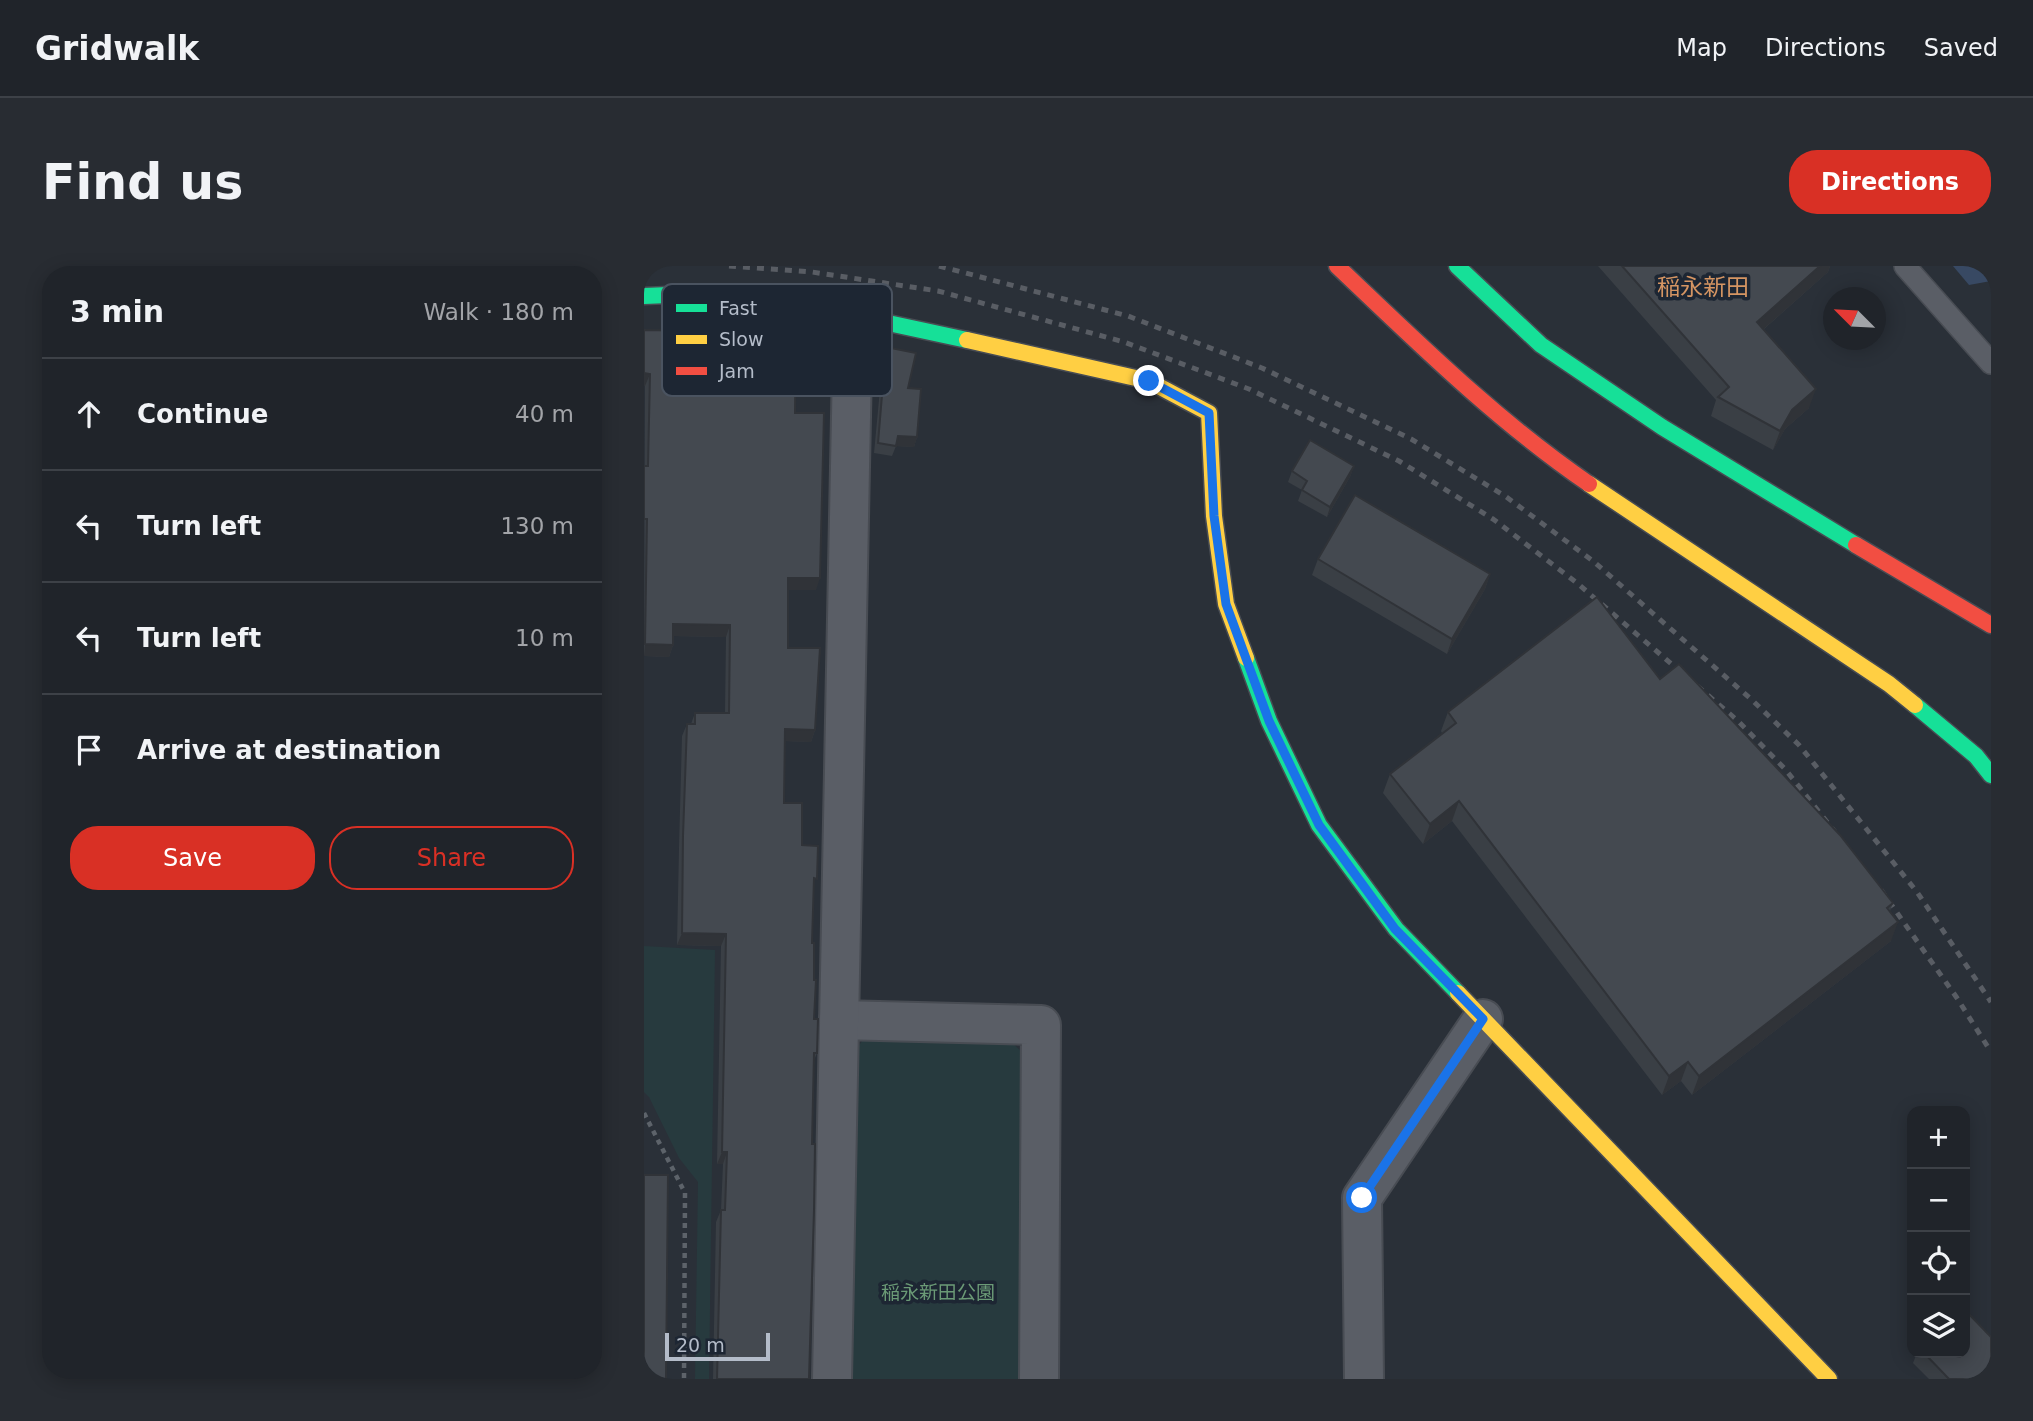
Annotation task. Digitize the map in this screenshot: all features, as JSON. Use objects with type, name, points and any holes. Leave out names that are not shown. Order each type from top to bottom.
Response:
[{"type":"street","points":[[1337,266],[1457,380],[1567,469],[1889,684],[1976,756],[1991,775]]},
{"type":"street","points":[[1457,266],[1541,345],[1662,428],[1991,625]]},
{"type":"street","points":[[644,296],[662,295]]},
{"type":"street","points":[[892,324],[1149,381],[1209,413],[1214,516],[1226,604],[1269,721],[1319,825],[1395,929],[1829,1379]]},
{"type":"street","points":[[832,1379],[851,396]]},
{"type":"street","points":[[1364,1379],[1362,1198],[1483,1019]]},
{"type":"street","points":[[839,1020],[1041,1025],[1039,1379]]},
{"type":"lane","points":[[1905,266],[1991,363]]},
{"type":"path","points":[[644,1113],[685,1193],[684,1379]]},
{"type":"green space","points":[[644,946],[715,950],[709,1379],[695,1379],[698,1182],[679,1158],[644,1092]]},
{"type":"green space","name":"稲永新田公園","points":[[866,1035],[1007,1038],[1024,1054],[1023,1379],[850,1379],[856,1050]]},
{"type":"water","points":[[1953,266],[1991,266],[1991,281],[1969,285]]},
{"type":"building","points":[[1622,266],[1820,266],[1757,322],[1816,389],[1792,410],[1780,431],[1718,397],[1729,387]]},
{"type":"building","points":[[644,330],[662,330],[662,396],[795,396],[795,413],[824,413],[820,578],[788,578],[788,648],[820,648],[815,730],[785,729],[784,803],[802,803],[802,845],[818,846],[812,943],[816,980],[814,1019],[818,1019],[817,1053],[814,1053],[814,1210],[809,1379],[717,1379],[721,1210],[725,1210],[727,1152],[722,1152],[726,934],[682,933],[683,836],[687,724],[695,724],[695,713],[729,713],[730,625],[673,624],[673,645],[645,644],[647,519],[644,519],[644,466],[648,466],[650,374],[644,373]]},
{"type":"building","points":[[892,348],[916,353],[908,388],[921,389],[917,437],[898,436],[896,446],[878,443],[882,396],[892,396]]},
{"type":"building","points":[[1310,440],[1354,466],[1330,507],[1302,490],[1307,481],[1292,471]]},
{"type":"building","points":[[1355,495],[1490,574],[1452,639],[1318,559]]},
{"type":"building","points":[[1597,597],[1660,679],[1679,664],[1840,835],[1893,903],[1887,908],[1898,922],[1699,1076],[1688,1062],[1669,1076],[1459,801],[1430,824],[1390,774],[1456,723],[1448,712]]},
{"type":"building","points":[[644,1175],[668,1175],[666,1379],[644,1379]]},
{"type":"building","points":[[1970,1315],[1991,1337],[1991,1379],[1949,1379],[1929,1358],[1970,1358]]},
{"type":"railway","points":[[729,266],[812,272],[892,284]]},
{"type":"railway","points":[[939,266],[1128,316],[1262,368],[1411,439],[1505,496],[1593,561],[1752,700],[1799,745],[1917,892],[1991,1002]]},
{"type":"railway","points":[[892,284],[938,291],[1124,342],[1249,389],[1399,461],[1493,519],[1577,583],[1738,721],[1785,769],[1835,832]]},
{"type":"railway","points":[[1881,890],[1957,998],[1991,1052]]},
{"type":"traffic: fast","points":[[1457,266],[1541,345],[1662,427],[1856,545]]},
{"type":"traffic: fast","points":[[644,296],[662,295]]},
{"type":"traffic: fast","points":[[892,324],[967,340]]},
{"type":"traffic: fast","points":[[1246,658],[1269,721],[1319,825],[1396,929],[1458,993]]},
{"type":"traffic: fast","points":[[1915,705],[1976,756],[1991,775]]},
{"type":"traffic: slow","points":[[967,340],[1149,381],[1209,413],[1214,516],[1226,604],[1246,658]]},
{"type":"traffic: slow","points":[[1589,484],[1889,684],[1915,705]]},
{"type":"traffic: slow","points":[[1458,993],[1829,1379]]},
{"type":"traffic: jam","points":[[1337,266],[1490,407],[1589,484]]},
{"type":"traffic: jam","points":[[1856,545],[1991,625]]},
{"type":"district","name":"稲永新田","points":[[1703,287]]},
{"type":"route","points":[[1149,381],[1209,413],[1214,516],[1226,604],[1269,721],[1319,825],[1395,929],[1483,1019],[1362,1198]]}]
